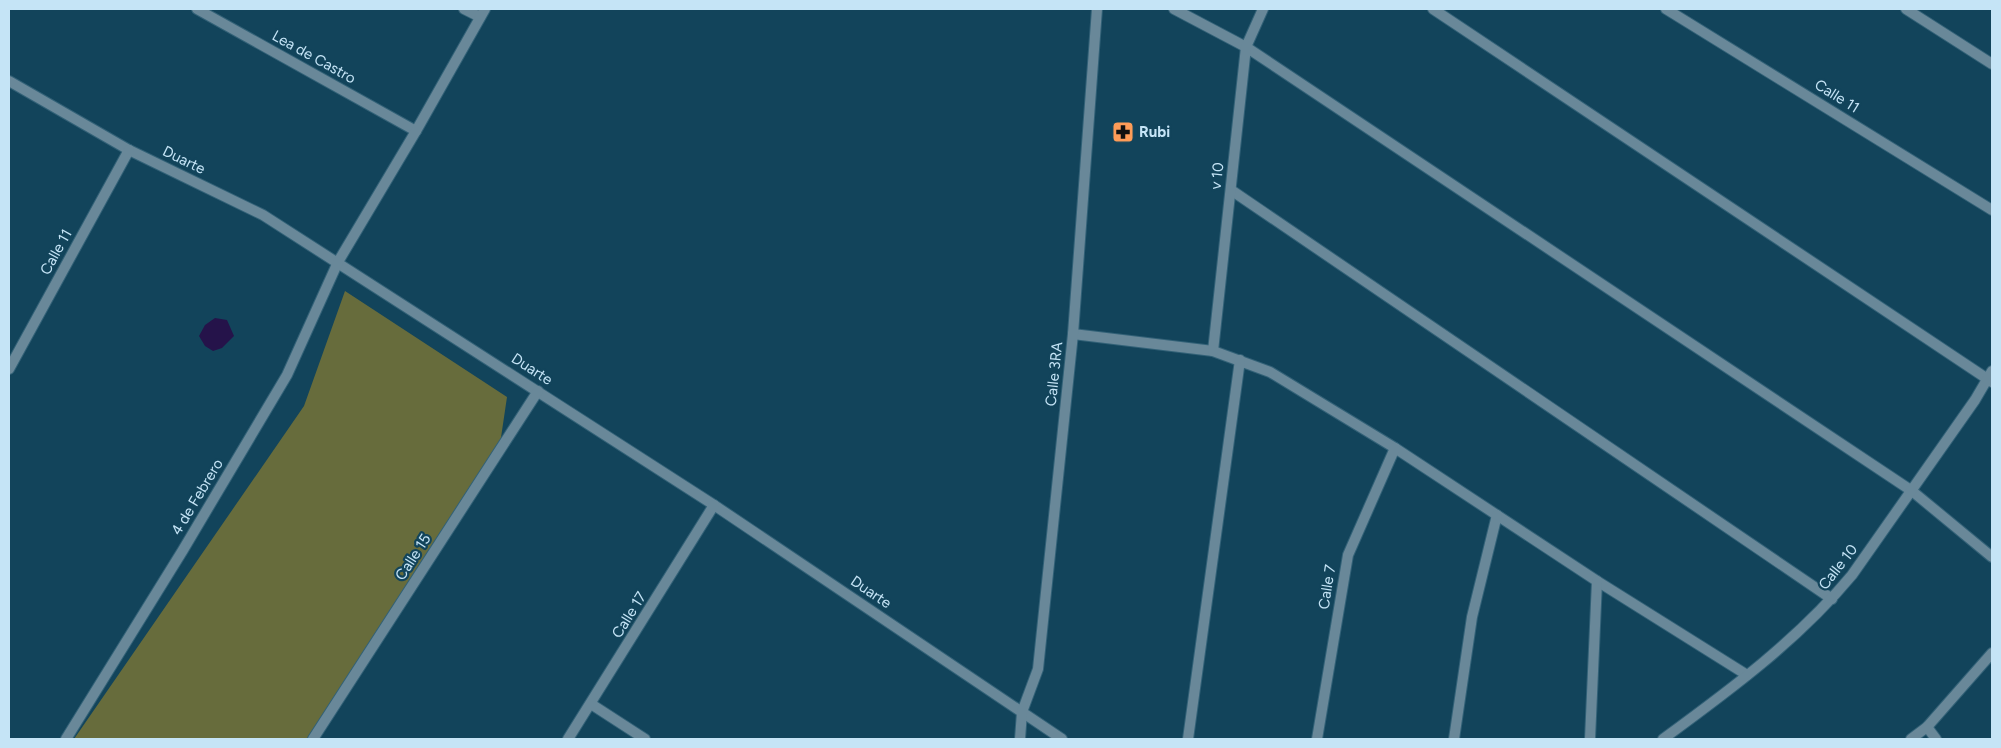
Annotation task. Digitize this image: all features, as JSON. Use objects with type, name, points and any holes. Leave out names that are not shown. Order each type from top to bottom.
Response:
[{"type":"street","name":"Lea de Castro","points":[[197,9],[416,131]]},
{"type":"street","points":[[464,9],[482,13]]},
{"type":"street","name":"Calle 3RA","points":[[1020,739],[1022,712],[1038,668],[1073,334],[1097,9]]},
{"type":"street","points":[[1174,9],[1246,48],[1912,491],[1992,558]]},
{"type":"street","name":"v 10","points":[[1213,351],[1246,48],[1264,9]]},
{"type":"street","points":[[1433,9],[1991,377]]},
{"type":"street","name":"Calle 11","points":[[1666,9],[1992,210]]},
{"type":"street","points":[[1906,9],[1992,64]]},
{"type":"street","name":"4 de Febrero","points":[[66,739],[183,550],[287,375],[338,262],[416,131],[482,13]]},
{"type":"street","name":"Duarte","points":[[9,81],[129,150],[263,215],[714,505],[1062,739]]},
{"type":"street","name":"Calle 11","points":[[9,369],[129,150]]},
{"type":"street","points":[[1231,190],[1832,599]]},
{"type":"street","points":[[1073,334],[1213,351],[1270,372],[1395,448],[1597,581],[1747,675]]},
{"type":"street","points":[[1188,739],[1240,360]]},
{"type":"street","name":"Calle 10","points":[[1663,739],[1769,658],[1832,599],[1852,576],[1991,377]]},
{"type":"street","name":"Calle 15","points":[[313,739],[538,391]]},
{"type":"street","name":"Calle 7","points":[[1317,739],[1348,555],[1395,448]]},
{"type":"street","name":"Calle 17","points":[[568,739],[714,505]]},
{"type":"street","points":[[1454,739],[1472,616],[1497,515]]},
{"type":"street","points":[[1590,739],[1597,581]]},
{"type":"street","points":[[1911,739],[1927,727],[1992,653]]},
{"type":"street","points":[[591,704],[645,739]]},
{"type":"street","points":[[1927,727],[1936,739]]},
{"type":"green space","points":[[345,291],[507,397],[499,451],[313,739],[74,739],[304,406]]},
{"type":"shaded area","points":[[215,318],[227,320],[234,336],[222,348],[213,351],[205,346],[199,336],[205,325]]},
{"type":"place","name":"Rubi","points":[[1123,132]]}]
